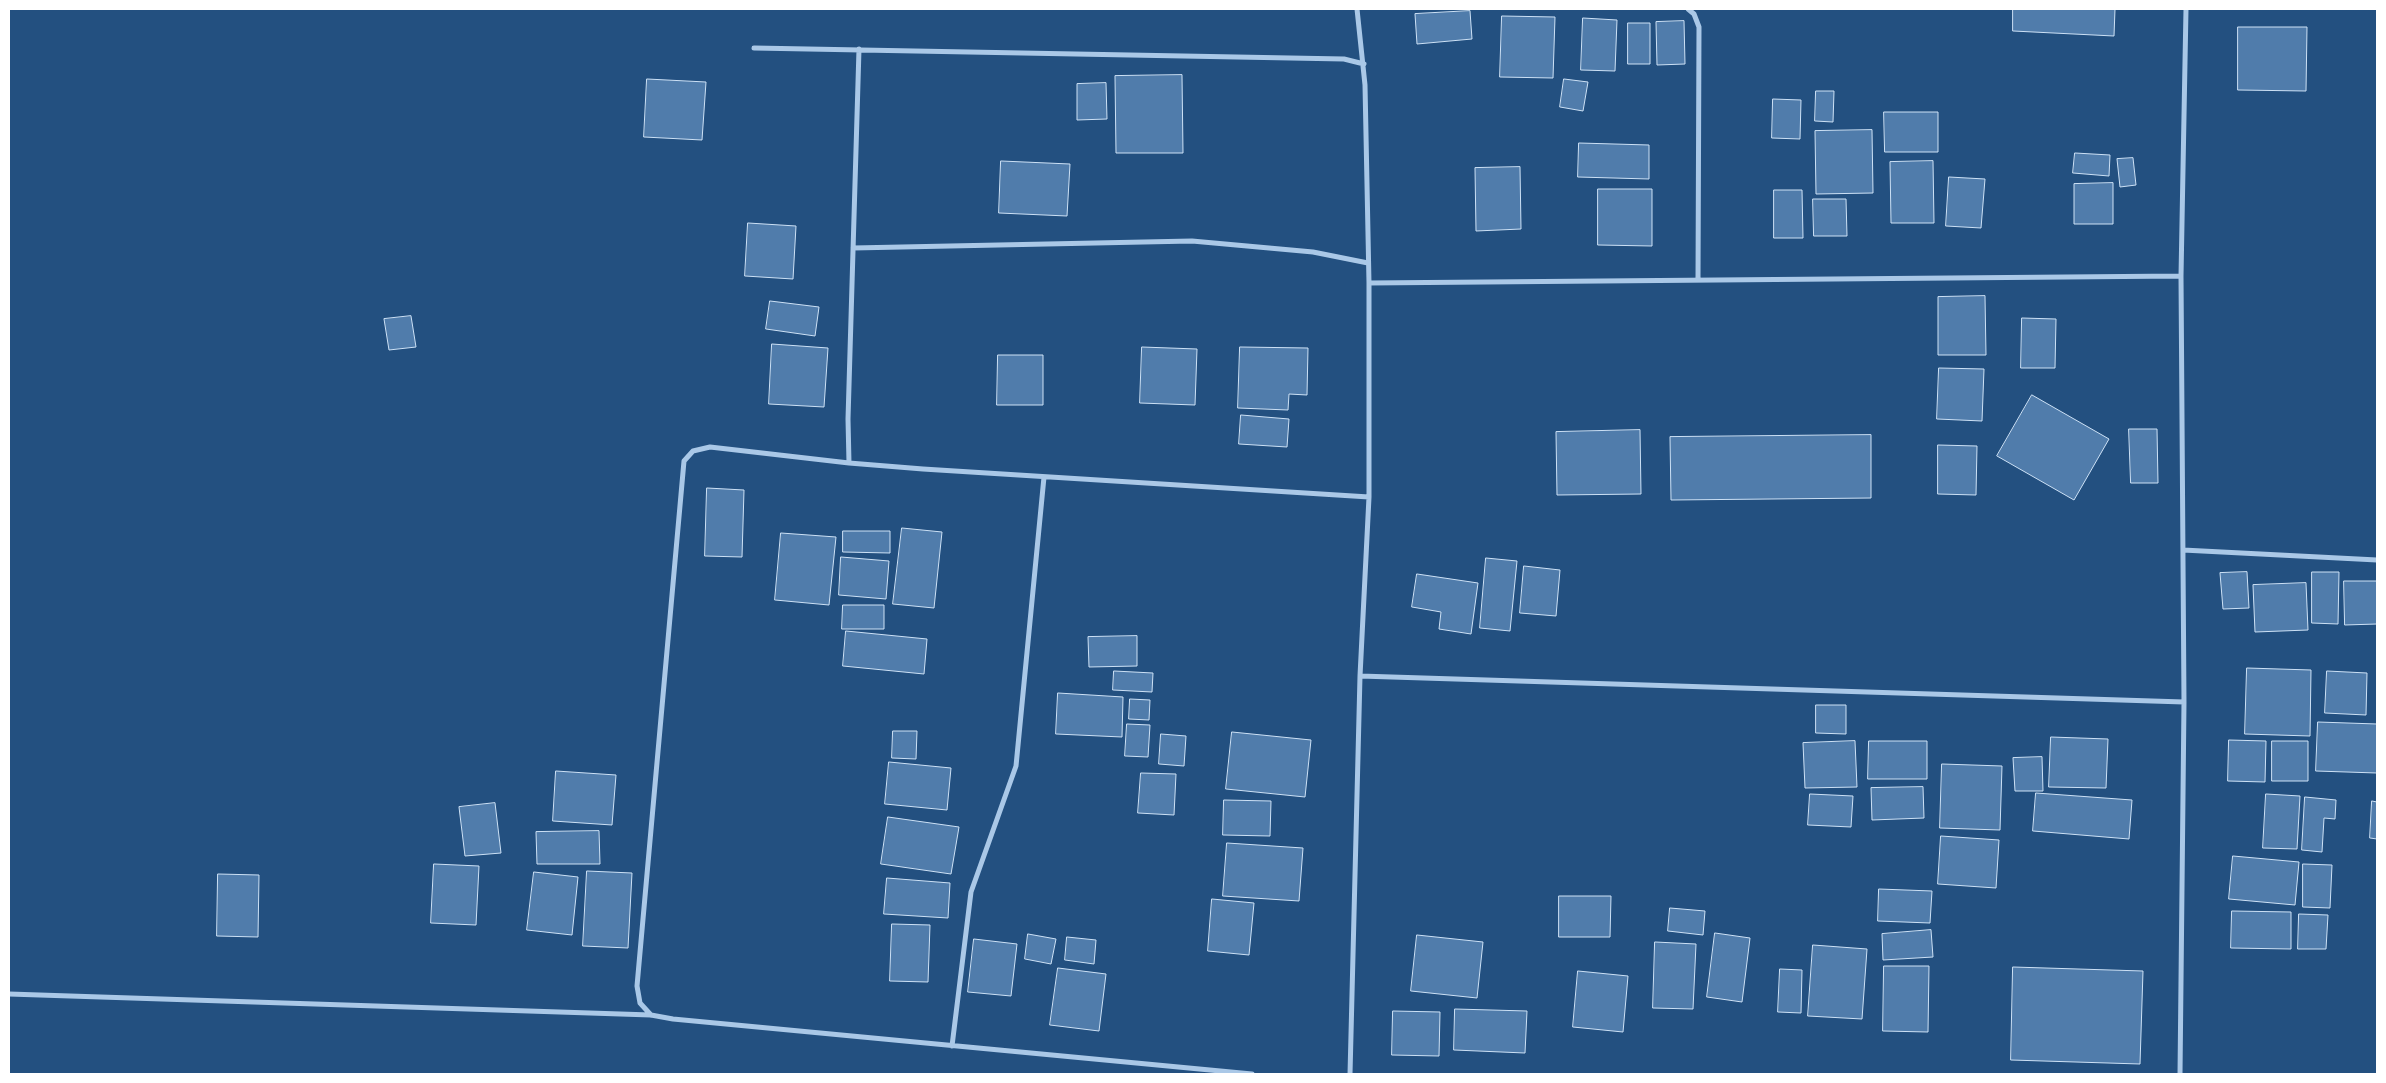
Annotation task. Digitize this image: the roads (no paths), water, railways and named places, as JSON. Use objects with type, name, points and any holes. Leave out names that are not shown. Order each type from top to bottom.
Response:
[{"type":"street","points":[[1350,1074],[1360,676],[1368,497],[1369,283],[1364,64],[1357,9]]},
{"type":"street","points":[[1688,9],[1694,14],[1698,27],[1698,280]]},
{"type":"street","points":[[2180,1074],[2184,702],[2181,276],[2186,9]]},
{"type":"street","points":[[754,48],[1344,60],[1364,64]]},
{"type":"street","points":[[850,463],[848,419],[859,49]]},
{"type":"street","points":[[853,248],[1192,241],[1313,252],[1368,263]]},
{"type":"street","points":[[1369,283],[2181,276]]},
{"type":"street","points":[[651,1015],[640,1003],[637,986],[684,461],[693,451],[710,447],[850,463],[1368,497]]},
{"type":"street","points":[[952,1046],[971,892],[1016,766],[1044,477]]},
{"type":"street","points":[[2183,550],[2377,560]]},
{"type":"street","points":[[1360,676],[2184,702]]},
{"type":"street","points":[[9,994],[651,1015],[1252,1074]]}]
